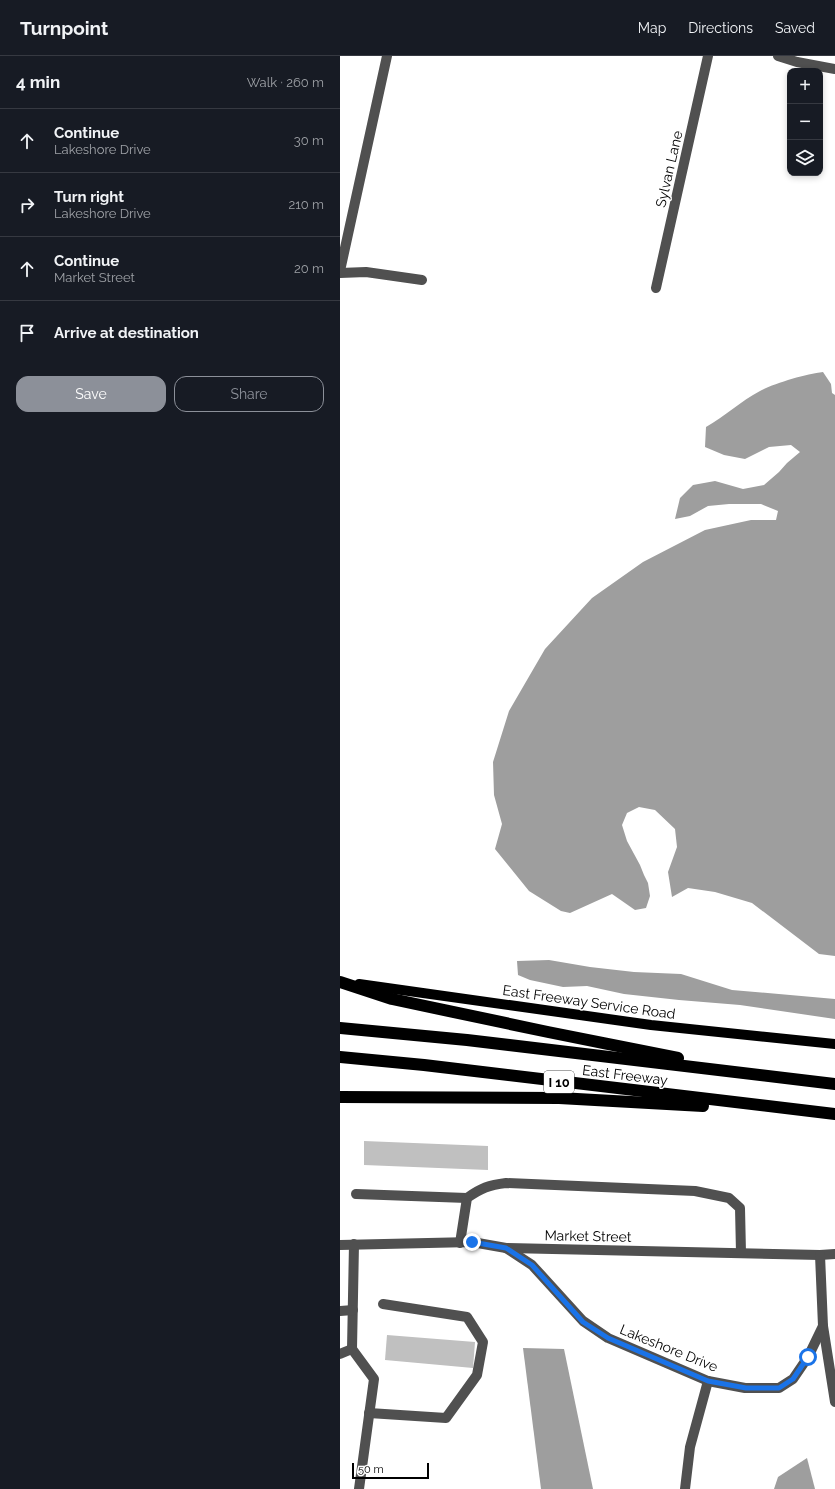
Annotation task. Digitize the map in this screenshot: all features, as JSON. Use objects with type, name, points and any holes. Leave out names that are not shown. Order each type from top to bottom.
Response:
[{"type":"highway","points":[[340,982],[392,999],[769,1076]]},
{"type":"highway","name":"East Freeway","points":[[340,1028],[467,1040],[835,1084]]},
{"type":"highway","name":"East Freeway","points":[[340,1057],[424,1065],[835,1114]]},
{"type":"highway","points":[[340,1096],[551,1098],[677,1105],[778,1107]]},
{"type":"main road","name":"East Freeway Service Road","points":[[340,982],[651,1025],[835,1044]]},
{"type":"street","points":[[387,56],[340,272],[366,272],[422,280]]},
{"type":"street","name":"Sylvan Lane","points":[[656,288],[708,56]]},
{"type":"street","points":[[778,56],[797,62],[835,69]]},
{"type":"street","points":[[460,1243],[468,1198],[479,1189],[506,1183],[695,1191],[729,1198],[740,1208],[740,1253]]},
{"type":"street","points":[[356,1194],[468,1198]]},
{"type":"street","name":"Market Street","points":[[340,1245],[472,1242],[506,1248],[820,1255],[835,1254]]},
{"type":"street","points":[[354,1244],[352,1349],[374,1379],[359,1489]]},
{"type":"street","name":"Lakeshore Drive","points":[[506,1248],[532,1265],[583,1322],[608,1338],[708,1381],[746,1388],[779,1388],[793,1379],[808,1357],[823,1326],[820,1255]]},
{"type":"street","points":[[370,1413],[446,1418],[477,1375],[483,1342],[467,1317],[383,1304]]},
{"type":"street","points":[[340,1311],[353,1310]]},
{"type":"street","points":[[823,1326],[835,1402]]},
{"type":"street","points":[[340,1354],[352,1349]]},
{"type":"street","points":[[685,1489],[690,1447],[708,1381]]},
{"type":"shaded area","points":[[823,372],[831,384],[832,393],[835,395],[835,956],[819,954],[752,903],[715,892],[688,888],[672,897],[668,872],[677,847],[675,829],[655,810],[639,807],[627,813],[622,825],[627,841],[648,883],[650,896],[646,908],[635,910],[612,894],[570,913],[561,911],[529,891],[495,849],[502,824],[494,795],[493,762],[509,711],[545,649],[592,598],[643,562],[705,530],[751,520],[776,520],[778,511],[761,504],[729,504],[708,506],[690,516],[675,519],[680,498],[693,485],[715,481],[743,489],[764,485],[800,452],[791,445],[769,447],[745,459],[724,455],[705,447],[706,427],[746,399],[766,388],[791,379]]},
{"type":"shaded area","points":[[549,960],[634,972],[681,974],[732,990],[835,999],[835,1019],[740,1005],[624,994],[587,986],[563,987],[530,980],[518,975],[517,961]]},
{"type":"shaded area","points":[[523,1348],[564,1349],[593,1489],[541,1489]]},
{"type":"shaded area","points":[[807,1458],[815,1489],[774,1489],[778,1477]]},
{"type":"building","points":[[364,1141],[488,1146],[488,1170],[364,1165]]},
{"type":"building","points":[[387,1335],[475,1342],[473,1368],[385,1360]]},
{"type":"route","points":[[472,1242],[506,1248],[532,1265],[583,1322],[608,1338],[708,1381],[746,1388],[779,1388],[793,1379],[808,1357]]}]
